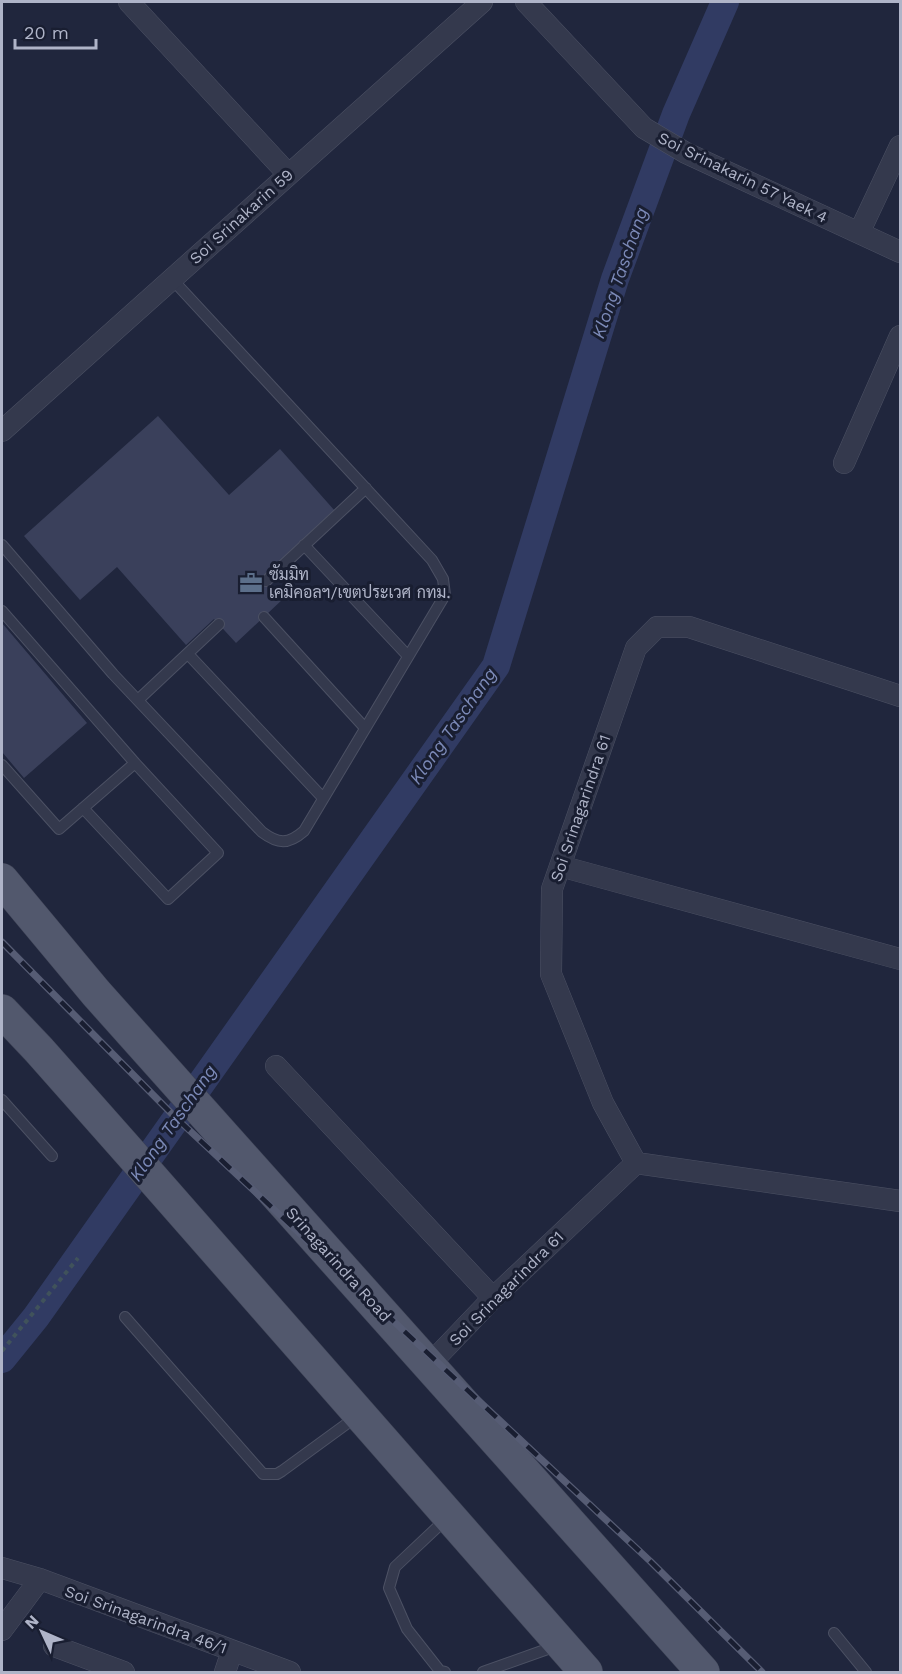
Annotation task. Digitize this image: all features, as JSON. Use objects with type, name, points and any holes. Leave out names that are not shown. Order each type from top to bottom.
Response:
[{"type":"main road","name":"Srinagarindra Road","points":[[2,880],[96,993],[429,1365],[686,1659],[703,1672]]},
{"type":"main road","points":[[2,901],[96,993]]},
{"type":"main road","points":[[2,1003],[39,1050]]},
{"type":"main road","points":[[2,1011],[132,1155],[586,1672]]},
{"type":"street","points":[[129,2],[288,174]]},
{"type":"street","name":"Soi Srinakarin 59","points":[[2,431],[482,2]]},
{"type":"street","name":"Soi Srinakarin 57 Yaek 4","points":[[526,2],[644,128],[686,153],[900,252]]},
{"type":"street","points":[[859,233],[900,146]]},
{"type":"street","points":[[844,463],[900,336]]},
{"type":"street","name":"Soi Srinagarindra 61","points":[[429,1365],[493,1298],[636,1163],[603,1103],[551,974],[552,889],[636,648],[657,627],[689,627],[900,696]]},
{"type":"street","points":[[560,866],[900,959]]},
{"type":"street","points":[[276,1066],[493,1298]]},
{"type":"street","points":[[636,1163],[900,1201]]},
{"type":"street","name":"Soi Srinagarindra 46/1","points":[[2,1568],[290,1672]]},
{"type":"street","points":[[2,1630],[40,1580]]},
{"type":"street","points":[[54,1646],[124,1672]]},
{"type":"street","points":[[225,1672],[232,1651]]},
{"type":"lane","points":[[2,545],[138,700],[262,832],[272,840],[283,842],[296,839],[304,831],[445,595],[444,579],[432,560],[171,278]]},
{"type":"lane","points":[[266,581],[366,488]]},
{"type":"lane","points":[[304,545],[408,656]]},
{"type":"lane","points":[[2,611],[135,763],[218,853],[168,899],[83,808]]},
{"type":"lane","points":[[264,617],[365,728]]},
{"type":"lane","points":[[138,700],[219,624]]},
{"type":"lane","points":[[188,654],[323,798]]},
{"type":"lane","points":[[2,765],[59,829],[135,763]]},
{"type":"lane","points":[[2,1100],[52,1156]]},
{"type":"lane","points":[[125,1317],[263,1474],[279,1473],[359,1415]]},
{"type":"lane","points":[[445,1672],[440,1671],[407,1629],[389,1588],[395,1567],[449,1517]]},
{"type":"lane","points":[[834,1633],[866,1672]]},
{"type":"lane","points":[[483,1672],[561,1644]]},
{"type":"path","points":[[2,1351],[78,1258]]},
{"type":"building","points":[[158,416],[229,495],[280,449],[335,511],[262,577],[283,599],[236,643],[214,619],[186,645],[117,567],[80,600],[24,536]]},
{"type":"building","points":[[2,623],[87,723],[24,778],[2,752]]},
{"type":"waterway","name":"Klong Taschang","points":[[2,1359],[36,1317],[496,666],[615,279],[676,114],[725,2]]},
{"type":"railway","points":[[2,942],[172,1114],[650,1561],[762,1672]]},
{"type":"place","name":"ซัมมิท เคมิคอลฯ/เขตประเวศ กทม.","points":[[251,583]]}]
